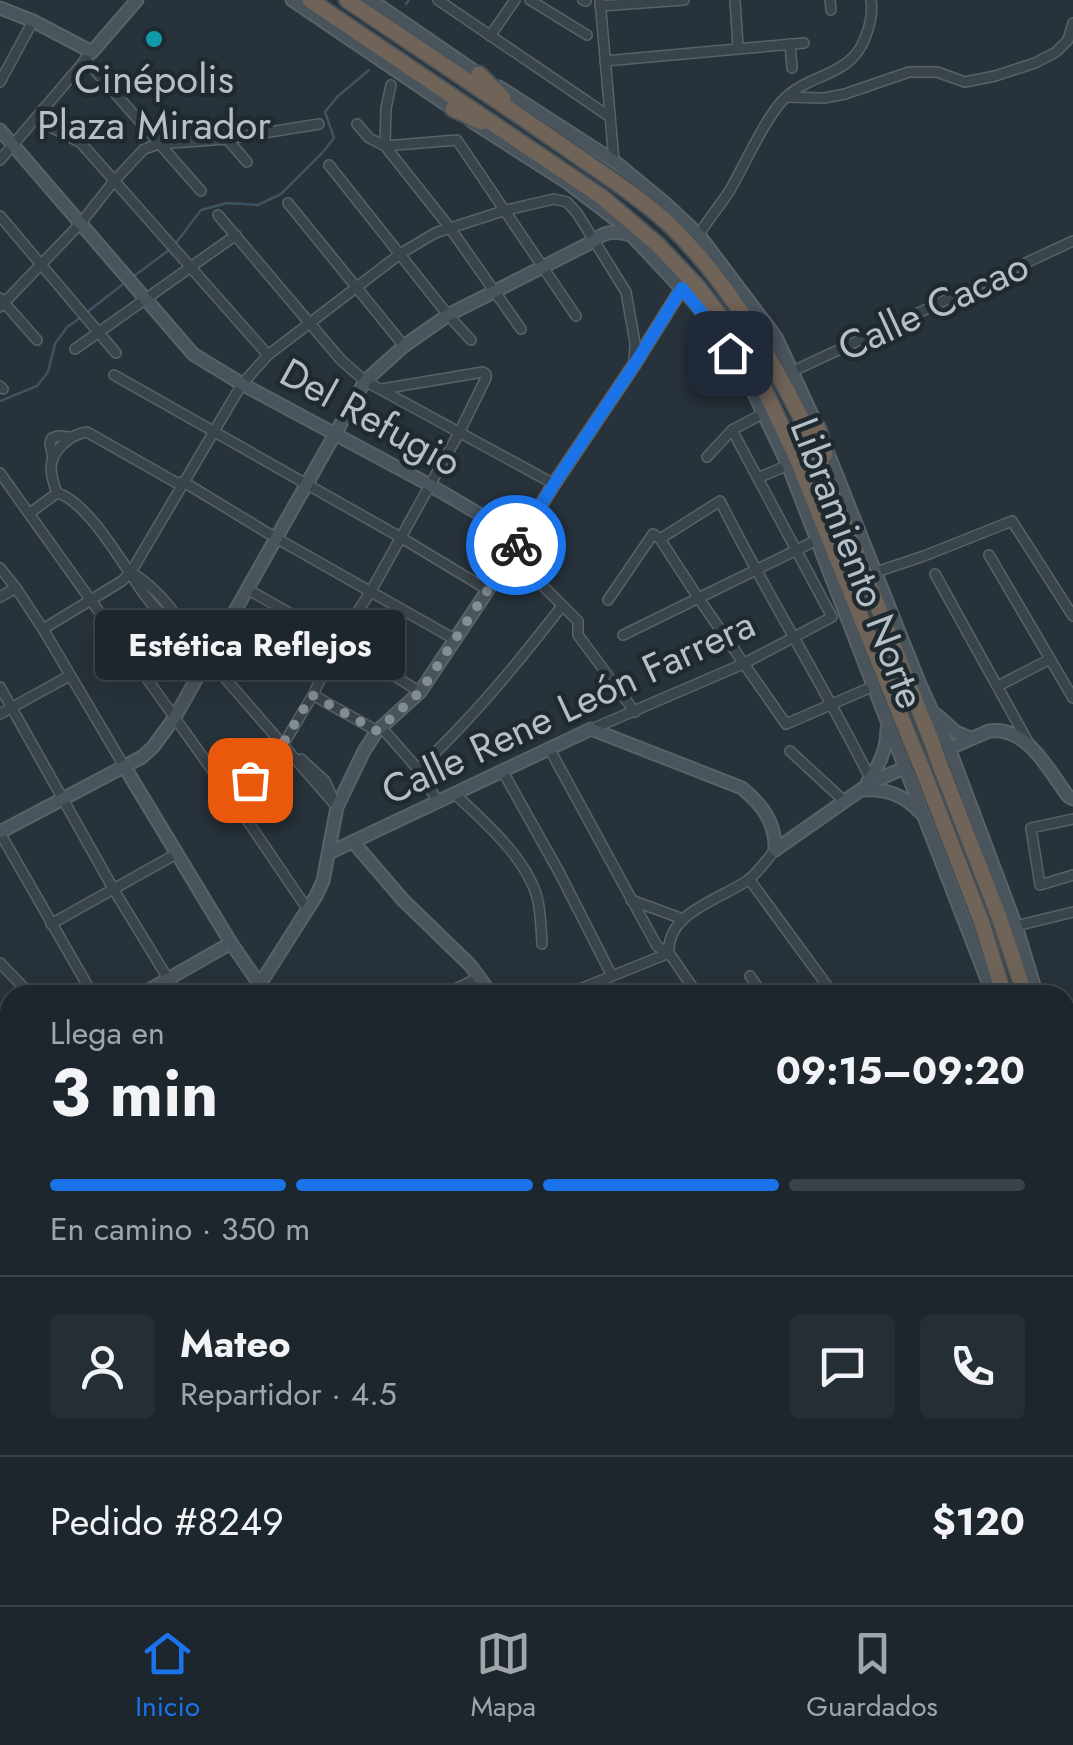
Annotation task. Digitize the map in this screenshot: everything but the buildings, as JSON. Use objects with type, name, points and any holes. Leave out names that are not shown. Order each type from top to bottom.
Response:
[{"type":"highway","points":[[347,0],[532,116],[670,225],[742,310],[814,431],[833,480]]},
{"type":"highway","points":[[302,3],[386,51],[457,105],[602,197],[657,244],[726,323],[758,376],[919,761],[982,923],[1001,985]]},
{"type":"highway","points":[[475,80],[532,116]]},
{"type":"highway","points":[[457,105],[512,142]]},
{"type":"highway","points":[[814,431],[940,751],[1022,985]]},
{"type":"street","points":[[0,160],[137,0]]},
{"type":"street","points":[[438,0],[609,113]]},
{"type":"street","points":[[490,36],[515,0]]},
{"type":"street","points":[[530,0],[587,35]]},
{"type":"street","points":[[614,162],[600,3],[684,0]]},
{"type":"street","points":[[735,0],[738,48]]},
{"type":"street","points":[[698,235],[786,97],[850,62],[863,45],[871,0]]},
{"type":"street","points":[[302,3],[457,105]]},
{"type":"street","points":[[384,4],[475,80]]},
{"type":"street","points":[[0,8],[33,21],[88,56],[201,191]]},
{"type":"street","points":[[0,82],[33,21]]},
{"type":"street","points":[[786,97],[846,94],[910,72],[937,72],[965,82],[996,76],[1056,52],[1068,40],[1073,23]]},
{"type":"street","points":[[605,61],[804,43]]},
{"type":"street","points":[[790,44],[792,68]]},
{"type":"street","points":[[384,146],[391,85]]},
{"type":"street","points":[[532,116],[614,162],[698,235],[776,337],[814,431]]},
{"type":"street","points":[[36,119],[81,143],[268,355]]},
{"type":"street","points":[[37,340],[1,302],[80,224],[144,149],[319,124]]},
{"type":"street","points":[[357,124],[368,138],[384,146],[450,228],[521,329]]},
{"type":"street","name":"Del Refugio","points":[[0,130],[193,354],[520,538]]},
{"type":"street","points":[[226,139],[247,162]]},
{"type":"street","points":[[384,146],[457,140],[576,316]]},
{"type":"street","name":"Libramiento Norte","points":[[512,142],[606,212],[682,288],[716,330],[745,376],[794,466]]},
{"type":"street","points":[[328,165],[470,340]]},
{"type":"street","points":[[43,630],[122,581],[130,572],[242,384],[268,355],[421,240],[506,210],[564,200],[598,238],[626,292],[634,365]]},
{"type":"street","points":[[288,203],[404,346]]},
{"type":"street","points":[[598,238],[606,212]]},
{"type":"street","points":[[218,215],[341,360],[365,380],[554,484]]},
{"type":"street","points":[[0,216],[116,353]]},
{"type":"street","points":[[87,985],[0,833],[154,747],[175,718],[365,380],[448,315],[598,238],[617,232],[632,235]]},
{"type":"street","points":[[75,349],[236,235]]},
{"type":"street","name":"Calle Cacao","points":[[793,372],[1073,241]]},
{"type":"street","points":[[259,985],[323,881],[337,807],[352,771],[379,729],[420,692],[456,640],[682,288]]},
{"type":"street","points":[[230,795],[270,765],[283,745],[459,433],[486,374],[382,389]]},
{"type":"street","points":[[114,375],[488,590]]},
{"type":"street","points":[[707,457],[732,430],[764,413]]},
{"type":"street","points":[[732,430],[796,550]]},
{"type":"street","points":[[57,493],[50,470],[52,459],[70,437],[86,432],[183,483],[456,640]]},
{"type":"street","points":[[758,478],[794,466]]},
{"type":"street","points":[[0,472],[308,910]]},
{"type":"street","points":[[833,480],[876,572],[932,710],[940,751],[959,776],[1035,985]]},
{"type":"street","points":[[57,493],[79,506],[130,572],[150,584],[174,610],[190,638],[283,745],[319,774],[337,807]]},
{"type":"street","points":[[30,512],[57,493]]},
{"type":"street","name":"Libramiento Norte","points":[[808,501],[817,540],[988,985]]},
{"type":"street","points":[[608,600],[656,536],[720,502],[872,783],[912,803],[925,816]]},
{"type":"street","points":[[876,572],[1012,520],[1073,616]]},
{"type":"street","points":[[656,536],[786,724],[866,689]]},
{"type":"street","points":[[623,636],[817,540]]},
{"type":"street","name":"Calle Rene León Farrera","points":[[329,853],[549,748],[743,664],[832,616],[796,550]]},
{"type":"street","points":[[512,554],[578,620],[578,636],[635,712]]},
{"type":"street","points":[[988,555],[1073,698]]},
{"type":"street","points":[[0,568],[43,630],[253,985]]},
{"type":"street","points":[[936,574],[1030,746],[1073,799]]},
{"type":"street","points":[[0,597],[16,588]]},
{"type":"street","points":[[246,588],[420,692]]},
{"type":"street","points":[[418,769],[498,688],[562,606]]},
{"type":"street","points":[[998,686],[1050,660]]},
{"type":"street","points":[[0,714],[69,676]]},
{"type":"street","points":[[0,687],[114,890],[173,985]]},
{"type":"street","points":[[312,695],[379,729],[418,769],[437,800]]},
{"type":"street","points":[[932,710],[956,732],[974,736]]},
{"type":"street","points":[[1002,730],[1012,712]]},
{"type":"street","points":[[872,783],[884,752],[886,723]]},
{"type":"street","points":[[591,729],[742,788],[760,804],[770,820],[775,850]]},
{"type":"street","points":[[670,953],[669,944],[683,919],[750,879],[775,850],[858,791],[974,736],[1002,730],[1030,746]]},
{"type":"street","points":[[959,776],[974,736]]},
{"type":"street","points":[[549,748],[658,946],[670,953],[691,985]]},
{"type":"street","points":[[790,751],[844,800]]},
{"type":"street","points":[[502,770],[612,976]]},
{"type":"street","points":[[454,794],[501,838],[526,876],[538,900],[542,944]]},
{"type":"street","points":[[1073,819],[1031,828],[1040,885],[1073,876]]},
{"type":"street","points":[[354,842],[403,900],[485,985]]},
{"type":"street","points":[[51,924],[176,854]]},
{"type":"street","points":[[750,879],[827,985]]},
{"type":"street","points":[[631,900],[683,919]]},
{"type":"street","points":[[1016,926],[1073,912]]},
{"type":"street","points":[[159,985],[231,943]]},
{"type":"street","points":[[590,985],[670,953]]},
{"type":"street","points":[[0,963],[21,985]]},
{"type":"street","points":[[750,976],[757,985]]},
{"type":"street","points":[[464,985],[480,977]]},
{"type":"waterway","points":[[406,4],[409,0]]},
{"type":"waterway","points":[[134,276],[173,247],[201,210],[227,203],[258,205],[281,194],[334,138],[325,112],[369,70]]},
{"type":"waterway","points":[[86,313],[123,284]]},
{"type":"waterway","points":[[0,401],[37,386],[48,372],[55,344],[67,327],[80,318]]},
{"type":"way so far","points":[[250,780],[270,765],[312,695],[377,731],[420,692],[516,545]]},
{"type":"place","name":"Cinépolis Plaza Mirador","points":[[154,39]]},
{"type":"place","name":"Estética Reflejos","points":[[250,780]]},
{"type":"route","points":[[516,545],[682,288],[730,353]]}]
